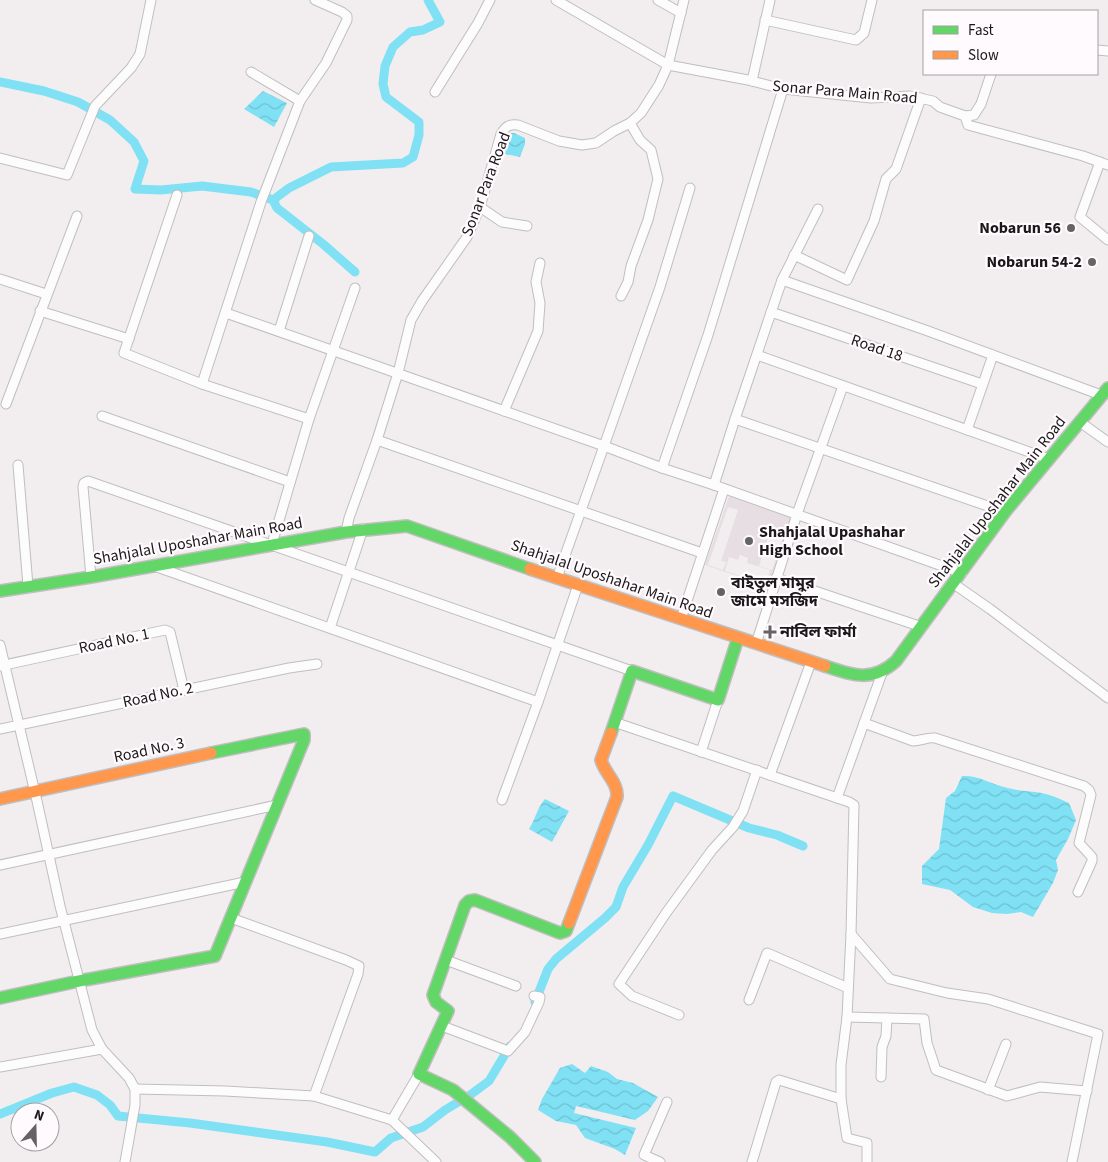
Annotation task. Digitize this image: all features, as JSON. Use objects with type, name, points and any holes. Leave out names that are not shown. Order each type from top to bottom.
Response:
[{"type":"street","points":[[0,158],[67,176],[95,106],[131,68],[140,54],[151,0]]},
{"type":"street","points":[[202,384],[261,202],[300,101],[326,63],[347,20],[347,16],[342,12],[315,0]]},
{"type":"street","points":[[435,92],[478,23],[490,0]]},
{"type":"street","name":"Sonar Para Main Road","points":[[556,0],[668,65],[752,81],[783,90],[871,98],[910,96],[921,98],[933,101],[940,107],[965,116],[968,125],[1104,164]]},
{"type":"street","points":[[658,0],[681,13]]},
{"type":"street","name":"Sonar Para Road","points":[[346,532],[349,518],[377,440],[398,373],[411,320],[422,301],[467,238],[480,207],[499,141],[505,127],[518,125],[559,141],[582,145],[596,143],[630,123],[640,113],[659,85],[668,65],[684,0]]},
{"type":"street","name":"Sonar Para Main Road","points":[[752,81],[770,0]]},
{"type":"street","points":[[765,20],[856,40],[864,33],[872,0]]},
{"type":"street","points":[[251,72],[300,101]]},
{"type":"street","points":[[965,116],[974,115],[981,104],[991,75]]},
{"type":"street","points":[[662,468],[708,335],[783,90]]},
{"type":"street","points":[[794,255],[847,280],[874,221],[886,179],[896,168],[921,98]]},
{"type":"street","points":[[621,296],[628,282],[631,266],[648,220],[658,179],[651,150],[640,140],[630,123]]},
{"type":"street","points":[[1104,164],[1080,217],[1108,240]]},
{"type":"street","points":[[557,578],[660,288],[690,188]]},
{"type":"street","points":[[177,195],[124,351],[126,354],[202,384],[309,419]]},
{"type":"street","points":[[480,207],[502,222],[527,226]]},
{"type":"street","points":[[714,485],[734,419],[782,280],[818,209]]},
{"type":"street","points":[[6,404],[77,216]]},
{"type":"street","points":[[279,332],[309,236]]},
{"type":"street","points":[[504,411],[538,331],[540,303],[536,282],[540,263]]},
{"type":"street","points":[[0,279],[46,294]]},
{"type":"street","points":[[782,280],[993,355],[1104,392]]},
{"type":"street","points":[[272,544],[309,419],[355,288]]},
{"type":"street","points":[[40,311],[128,339]]},
{"type":"street","name":"Road 18","points":[[771,312],[982,384]]},
{"type":"street","points":[[226,313],[962,573]]},
{"type":"street","points":[[757,355],[1049,459]]},
{"type":"street","points":[[968,430],[993,355]]},
{"type":"street","points":[[756,644],[797,514],[843,386]]},
{"type":"street","name":"Shahjalal Uposhahar Main Road","points":[[0,591],[91,577],[363,529],[407,526],[681,620],[853,675],[882,673],[896,660],[922,627],[1005,512],[1104,392]]},
{"type":"street","points":[[102,416],[290,482]]},
{"type":"street","points":[[734,419],[1005,512]]},
{"type":"street","points":[[1080,422],[1108,442]]},
{"type":"street","points":[[377,440],[702,552]]},
{"type":"street","points":[[18,465],[28,586]]},
{"type":"street","points":[[91,577],[83,487],[84,483],[88,482],[272,544],[556,645],[718,700]]},
{"type":"street","points":[[681,620],[724,488]]},
{"type":"street","points":[[330,628],[363,529]]},
{"type":"street","points":[[152,565],[538,702]]},
{"type":"street","points":[[776,578],[922,627]]},
{"type":"street","points":[[954,584],[1108,698]]},
{"type":"street","points":[[502,800],[578,585]]},
{"type":"street","name":"Road No. 1","points":[[2,666],[165,630],[170,632],[184,690]]},
{"type":"street","points":[[701,752],[738,638]]},
{"type":"street","points":[[0,645],[2,666],[19,724],[63,920],[92,1030],[102,1049],[129,1078],[135,1089],[135,1105],[124,1162]]},
{"type":"street","points":[[770,775],[811,662]]},
{"type":"street","name":"Road No. 2","points":[[0,729],[290,668],[317,664]]},
{"type":"street","points":[[392,1120],[419,1074],[448,1011],[436,1002],[433,996],[465,905],[475,900],[560,933],[566,931],[617,798],[616,786],[603,768],[601,760],[632,671]]},
{"type":"street","points":[[837,798],[882,673]]},
{"type":"street","points":[[614,722],[850,802],[854,805],[851,934],[847,1017],[841,1065],[841,1099],[847,1138],[866,1143],[867,1162]]},
{"type":"street","points":[[864,723],[913,741],[929,737],[935,738],[1084,786],[1091,795],[1079,843],[1092,857],[1092,862],[1078,892]]},
{"type":"street","name":"Road No. 3","points":[[0,799],[294,734],[304,734],[304,740],[276,805]]},
{"type":"street","points":[[679,1015],[632,996],[619,984],[666,913],[712,850],[733,827],[743,812],[757,770]]},
{"type":"street","points":[[0,865],[276,805]]},
{"type":"street","points":[[0,998],[79,981],[215,956],[276,805]]},
{"type":"street","points":[[0,934],[245,882]]},
{"type":"street","points":[[231,918],[359,966],[358,974],[314,1096]]},
{"type":"street","points":[[851,934],[890,979],[947,993],[988,999],[1098,1034],[1072,1162]]},
{"type":"street","points":[[749,1000],[766,953],[848,988]]},
{"type":"street","points":[[446,960],[516,986]]},
{"type":"street","points":[[442,1026],[506,1050],[526,1032],[540,1002],[537,997]]},
{"type":"street","points":[[847,1017],[924,1019],[928,1043],[936,1070],[1007,1096],[1040,1087],[1087,1091]]},
{"type":"street","points":[[882,1077],[882,1047],[886,1036],[887,1018]]},
{"type":"street","points":[[988,1090],[1006,1044]]},
{"type":"street","points":[[0,1066],[102,1049]]},
{"type":"street","points":[[419,1074],[453,1090],[510,1137],[535,1162]]},
{"type":"street","points":[[752,1162],[776,1082],[779,1080],[841,1099]]},
{"type":"street","points":[[135,1089],[225,1091],[314,1096],[392,1120],[436,1162]]},
{"type":"street","points":[[660,1162],[644,1155],[667,1102]]},
{"type":"shaded area","points":[[729,496],[795,519],[769,587],[705,565]],"holes":[[[728,507],[738,510],[721,561],[726,562],[723,570],[708,565]],[[771,528],[785,532],[772,570],[759,566]],[[740,555],[748,558],[747,563],[770,570],[766,584],[725,571],[729,557],[738,560]]]},
{"type":"water","points":[[263,91],[287,103],[274,127],[244,109]]},
{"type":"water","points":[[511,133],[525,138],[525,144],[520,157],[505,154],[503,151],[508,135]]},
{"type":"water","points":[[962,776],[978,778],[1012,789],[1043,793],[1069,803],[1076,820],[1056,860],[1058,870],[1053,883],[1033,917],[1021,912],[1007,914],[992,913],[973,907],[950,890],[922,884],[922,866],[939,849],[946,798],[955,791]]},
{"type":"water","points":[[545,799],[569,811],[552,842],[529,829]]},
{"type":"water","points":[[572,1064],[585,1073],[591,1066],[608,1072],[617,1079],[633,1083],[658,1097],[648,1111],[635,1120],[576,1106],[574,1113],[636,1128],[625,1155],[615,1149],[585,1138],[576,1125],[556,1121],[538,1110],[542,1099],[560,1068]]},
{"type":"waterway","points":[[273,200],[289,188],[331,167],[403,163],[413,157],[419,135],[419,122],[386,97],[383,84],[385,66],[393,47],[410,32],[423,30],[440,22],[428,0]]},
{"type":"waterway","points":[[0,82],[44,91],[78,102],[110,120],[134,142],[144,161],[135,189],[161,190],[202,186],[251,192],[273,200],[277,208],[355,272]]},
{"type":"waterway","points":[[535,1002],[548,969],[556,959],[616,907],[623,887],[648,845],[673,796],[749,828],[777,835],[803,846]]},
{"type":"waterway","points":[[0,1114],[52,1093],[74,1087],[97,1095],[110,1105],[118,1116],[190,1123],[327,1142],[375,1152],[391,1138],[423,1127],[489,1081],[510,1046]]},
{"type":"traffic: fast","points":[[825,666],[853,674],[870,675],[887,668],[896,661],[1005,512],[1108,388]]},
{"type":"traffic: fast","points":[[0,591],[346,532],[407,526],[530,569]]},
{"type":"traffic: fast","points":[[611,733],[632,671],[718,700],[738,638]]},
{"type":"traffic: fast","points":[[0,998],[79,981],[215,956],[304,740],[304,734],[211,753]]},
{"type":"traffic: fast","points":[[535,1162],[510,1137],[453,1090],[419,1074],[448,1011],[436,1002],[433,995],[465,905],[469,901],[475,900],[560,933],[566,931],[569,923]]},
{"type":"traffic: slow","points":[[530,569],[825,666]]},
{"type":"traffic: slow","points":[[569,923],[617,797],[613,782],[601,760],[611,733]]},
{"type":"traffic: slow","points":[[0,799],[211,753]]},
{"type":"place","name":"Nobarun 56","points":[[1071,228]]},
{"type":"place","name":"Nobarun 54-2","points":[[1092,262]]},
{"type":"place","name":"Shahjalal Upashahar High School","points":[[749,541]]},
{"type":"place","name":"বাইতুল মামুর জামে মসজিদ","points":[[721,592]]},
{"type":"place","name":"নাবিল ফার্মা","points":[[770,632]]}]
